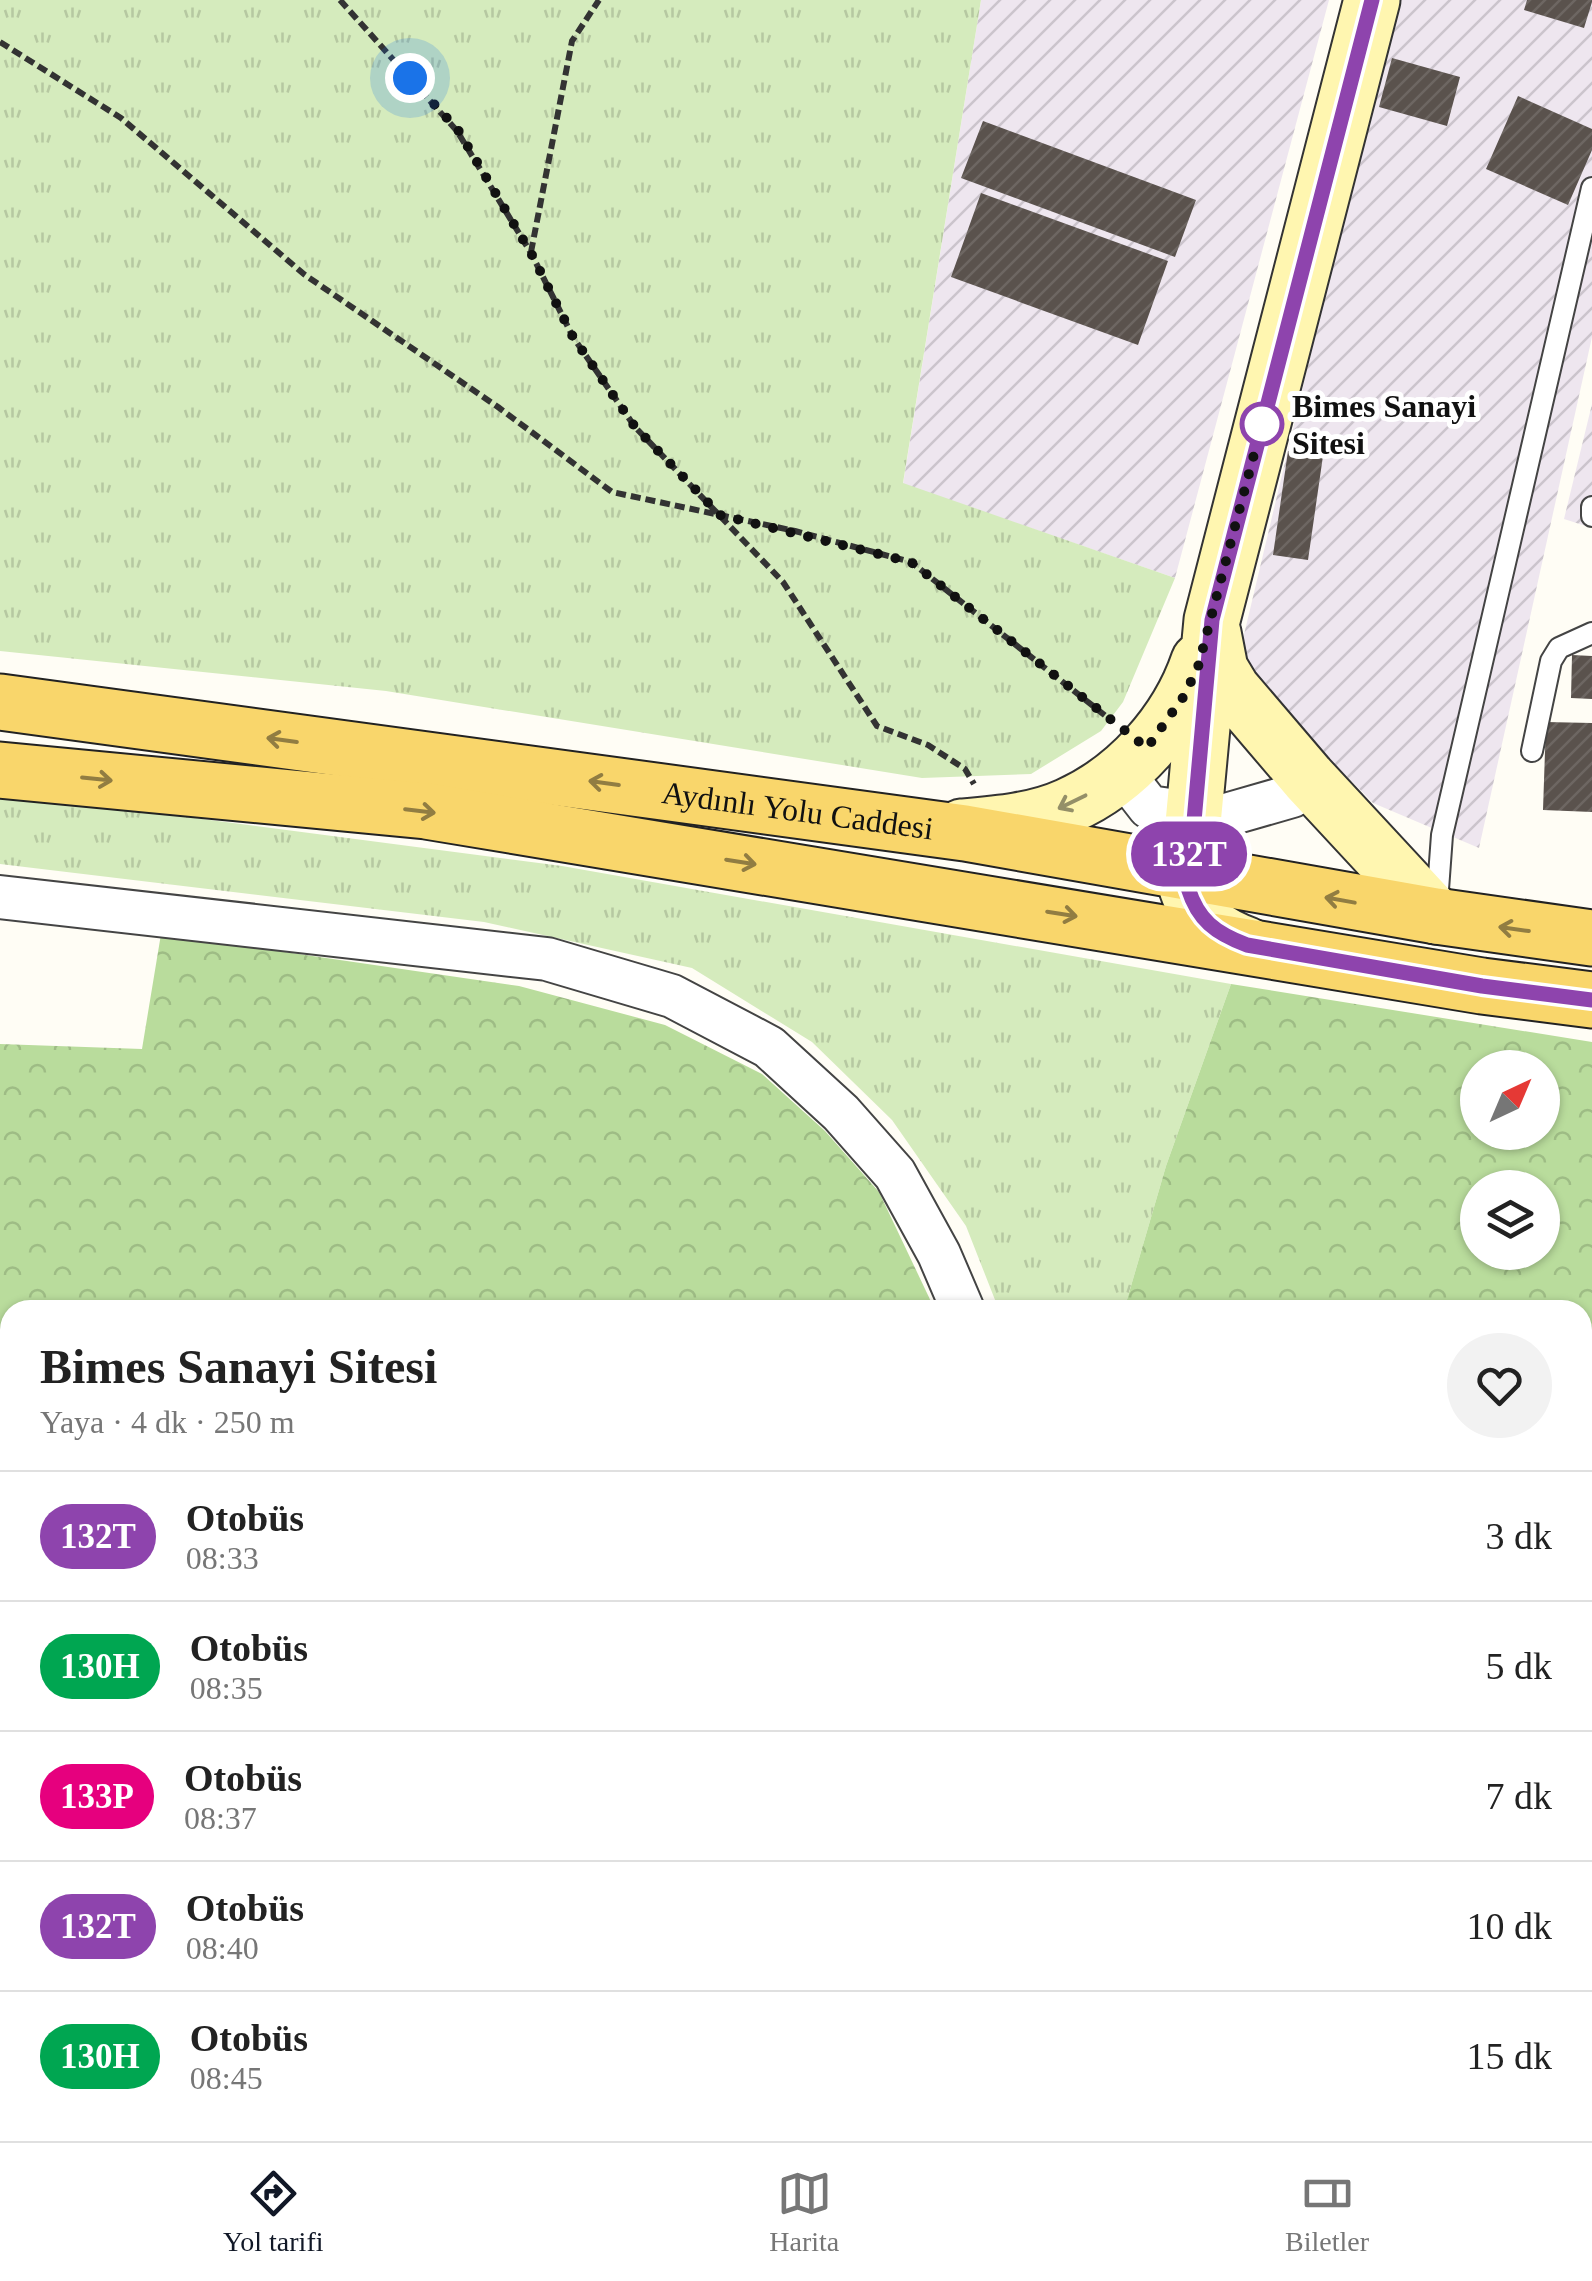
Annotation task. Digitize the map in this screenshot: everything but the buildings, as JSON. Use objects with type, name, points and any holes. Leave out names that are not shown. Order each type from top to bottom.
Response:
[{"type":"main road","name":"Aydınlı Yolu Caddesi","points":[[0,702],[934,829],[1436,916],[1592,938]]},
{"type":"main road","name":"Aydınlı Yolu Caddesi","points":[[0,770],[426,811],[1482,986],[1592,1000]]},
{"type":"street","points":[[1132,926],[1164,869],[1152,785],[1212,620],[1372,0]]},
{"type":"street","points":[[1212,620],[1214,652],[1232,689],[1436,916]]},
{"type":"street","points":[[1152,785],[1212,620]]},
{"type":"street","points":[[934,829],[1030,818],[1152,785],[1202,780],[1216,761],[1231,750],[1251,746],[1270,748],[1300,768]]},
{"type":"street","points":[[1164,869],[1188,888],[1194,908],[1206,924],[1222,936],[1247,945]]},
{"type":"street","points":[[0,898],[547,960],[672,996],[768,1047],[841,1113],[895,1174],[960,1300]]},
{"type":"lane","points":[[1436,916],[1442,835],[1592,188]]},
{"type":"lane","points":[[1592,507],[1592,516]]},
{"type":"lane","points":[[1532,751],[1551,661],[1559,648],[1592,633]]},
{"type":"path","points":[[340,0],[458,130],[531,253],[573,337],[635,427],[783,582],[877,726],[928,745],[965,769],[978,790],[1030,818]]},
{"type":"path","points":[[531,253],[572,41],[598,0]]},
{"type":"path","points":[[0,42],[120,118],[306,276],[498,406],[612,492],[911,562],[1152,785]]},
{"type":"shaded area","points":[[981,0],[1329,0],[1175,578],[903,484]]},
{"type":"shaded area","points":[[1395,0],[1592,0],[1592,337],[1479,848],[1373,803],[1237,664]]},
{"type":"shaded area","points":[[1592,404],[1592,528],[1564,519]]},
{"type":"green space","points":[[0,0],[981,0],[903,483],[1175,578],[1123,702],[1101,731],[1031,774],[922,778],[386,691],[0,651]]},
{"type":"green space","points":[[0,798],[87,804],[562,866],[1231,984],[1166,1166],[1127,1300],[995,1300],[966,1226],[892,1120],[812,1042],[692,968],[484,922],[0,864]]},
{"type":"green space","points":[[161,934],[519,986],[665,1025],[762,1074],[825,1131],[879,1192],[930,1300],[0,1300],[0,1044],[142,1049]]},
{"type":"green space","points":[[1231,984],[1592,1042],[1592,1300],[1127,1300],[1166,1166]]},
{"type":"bus line","name":"132T","points":[[1372,0],[1212,620],[1188,888],[1194,908],[1206,924],[1222,936],[1247,945],[1482,986],[1592,1000]]},
{"type":"place","name":"Bimes Sanayi Sitesi","points":[[1262,424]]},
{"type":"route","points":[[410,78],[458,130],[531,253],[573,337],[635,427],[720,515],[911,562],[1147,748],[1184,696],[1198,667],[1262,424]]}]
